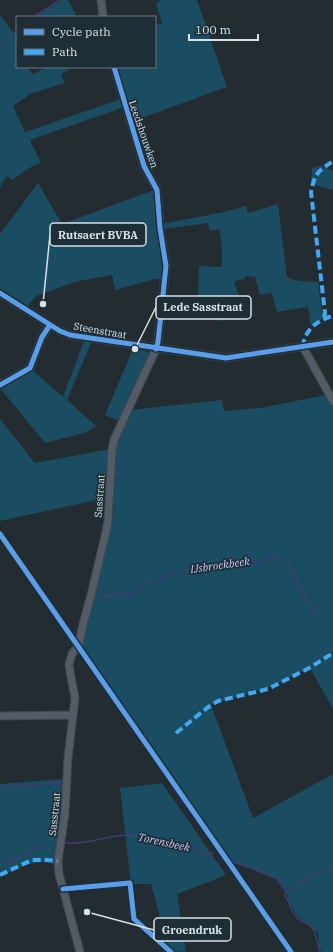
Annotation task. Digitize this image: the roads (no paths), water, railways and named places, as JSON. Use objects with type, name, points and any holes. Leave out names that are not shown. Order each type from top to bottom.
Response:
[{"type":"street","points":[[101,0],[103,16]]},
{"type":"street","name":"Leedshouwken","points":[[114,68],[144,166],[157,190],[160,228],[166,266],[156,348]]},
{"type":"street","name":"Steenstraat","points":[[0,293],[50,325],[70,335],[156,348],[226,358],[333,342]]},
{"type":"street","points":[[0,385],[30,368],[42,337],[50,325]]},
{"type":"street","points":[[303,347],[333,402]]},
{"type":"street","name":"Sasstraat","points":[[80,952],[59,874],[58,861],[65,814],[68,758],[75,694],[69,664],[79,645],[105,536],[108,521],[112,450],[114,440],[156,348]]},
{"type":"street","points":[[0,716],[72,715]]},
{"type":"waterway","points":[[36,16],[60,0]]},
{"type":"waterway","points":[[0,46],[16,32]]},
{"type":"waterway","name":"IJsbroekbeek","points":[[98,596],[134,593],[145,583],[182,571],[209,566],[239,564],[282,557],[288,562],[302,592],[315,614],[316,613]]},
{"type":"waterway","name":"Torensbeek","points":[[0,787],[33,786],[56,782],[62,783],[63,795]]},
{"type":"waterway","name":"Torensbeek","points":[[56,844],[59,834]]},
{"type":"waterway","name":"Torensbeek","points":[[66,843],[137,835],[187,846],[205,854],[213,853]]},
{"type":"waterway","points":[[5,864],[41,845]]},
{"type":"waterway","name":"Torensbeek","points":[[220,849],[223,849],[232,861],[256,869],[277,879],[286,892],[314,875],[333,869]]},
{"type":"waterway","points":[[286,892],[285,895],[294,914],[298,919],[311,926],[314,930],[320,952]]},
{"type":"railway","points":[[0,539],[288,952]]},
{"type":"place","name":"Rutsaert BVBA","points":[[43,304]]},
{"type":"place","name":"Lede Sasstraat","points":[[135,349]]},
{"type":"place","name":"Groendruk","points":[[87,912]]}]
